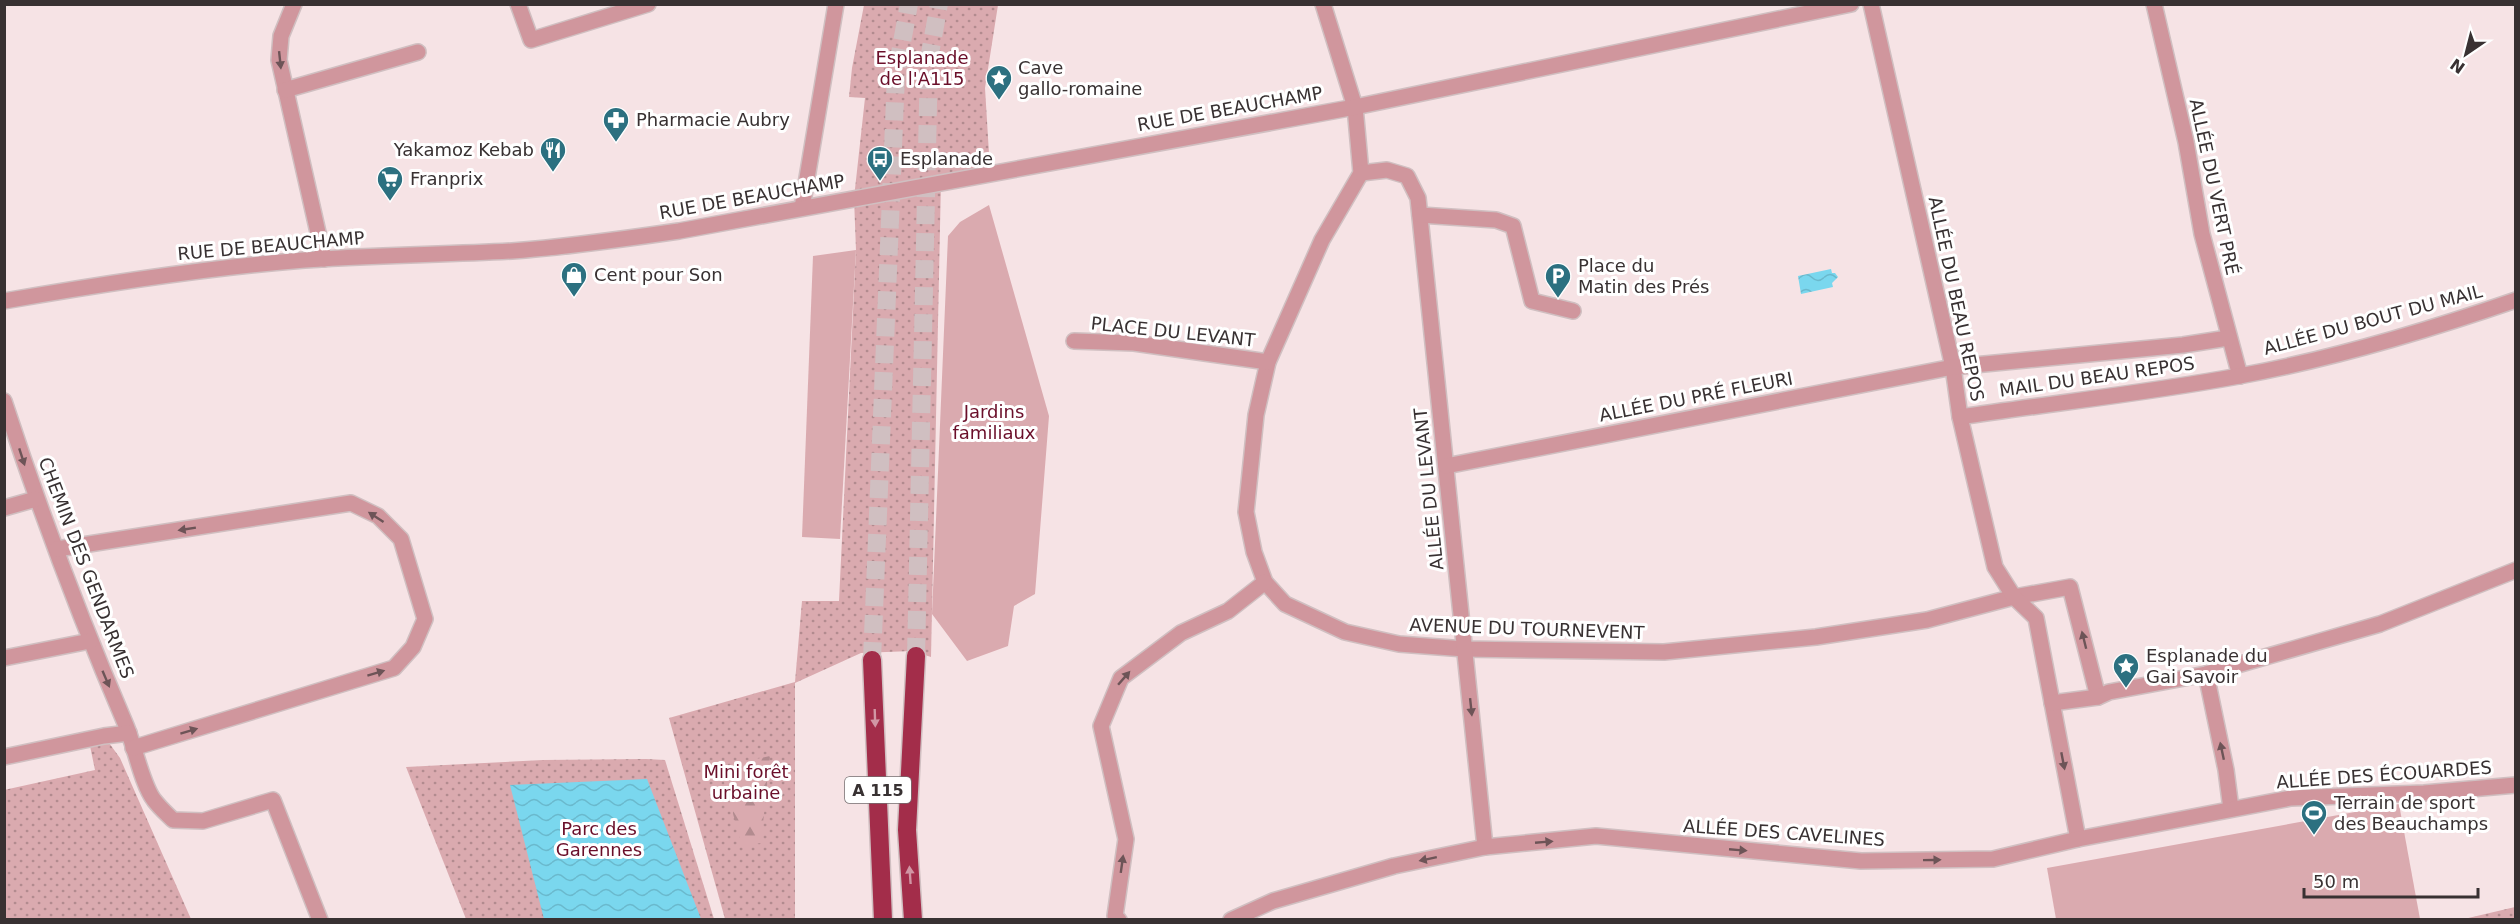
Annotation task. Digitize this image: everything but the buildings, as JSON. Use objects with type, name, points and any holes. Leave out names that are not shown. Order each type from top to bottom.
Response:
[{"type":"highway","name":"A 115","points":[[913,920],[907,830],[916,656]]},
{"type":"highway","name":"A 115","points":[[872,660],[883,920]]},
{"type":"street","points":[[294,4],[287,18],[279,49],[285,90],[324,259]]},
{"type":"street","points":[[518,4],[531,40],[648,4]]},
{"type":"street","points":[[802,208],[836,4]]},
{"type":"street","points":[[1323,4],[1355,106],[1361,173]]},
{"type":"street","name":"RUE DE BEAUCHAMP","points":[[4,301],[201,270],[324,259],[591,244],[699,228],[1355,106],[1851,4]]},
{"type":"street","name":"ALLÉE DU BEAU REPOS","points":[[1872,4],[1953,367],[1960,417],[1995,567],[2014,597],[2036,618],[2052,703]]},
{"type":"street","name":"ALLÉE DU VERT PRÉ","points":[[2154,4],[2186,142],[2202,234],[2240,376]]},
{"type":"street","points":[[285,90],[418,52]]},
{"type":"street","name":"ALLÉE DU LEVANT","points":[[1361,173],[1387,170],[1407,176],[1419,198],[1485,847]]},
{"type":"street","name":"AVENUE DU TOURNEVENT","points":[[1361,173],[1322,240],[1268,362],[1256,415],[1246,512],[1254,552],[1265,582],[1285,604],[1345,632],[1399,644],[1465,649],[1664,652],[1816,637],[1916,622],[2014,597],[2070,587],[2098,697]]},
{"type":"street","points":[[1420,215],[1496,220],[1513,226],[1532,301],[1573,311]]},
{"type":"street","name":"ALLÉE DU BOUT DU MAIL","points":[[2240,376],[2343,352],[2449,323],[2516,300]]},
{"type":"street","name":"MAIL DU BEAU REPOS","points":[[1953,367],[2183,345],[2228,338]]},
{"type":"street","name":"PLACE DU LEVANT","points":[[1074,341],[1134,343],[1268,362]]},
{"type":"street","name":"ALLÉE DU PRÉ FLEURI","points":[[1446,466],[1953,367]]},
{"type":"street","name":"MAIL DU BEAU REPOS","points":[[1960,417],[2240,376]]},
{"type":"street","name":"CHEMIN DES GENDARMES","points":[[4,401],[36,499],[153,799],[173,820],[203,821],[273,800],[320,920]]},
{"type":"street","points":[[4,508],[36,499]]},
{"type":"street","points":[[4,758],[104,735],[131,740],[394,668],[413,647],[425,619],[401,539],[378,516],[351,503],[57,549]]},
{"type":"street","points":[[2078,839],[2052,703],[2098,697],[2109,692],[2206,674],[2380,624],[2516,570]]},
{"type":"street","points":[[1119,920],[1115,916],[1126,839],[1101,726],[1121,678],[1181,633],[1228,611],[1265,582]]},
{"type":"street","points":[[4,658],[90,641]]},
{"type":"street","points":[[2206,674],[2226,770],[2231,808]]},
{"type":"street","name":"ALLÉE DES ÉCOUARDES","points":[[2078,839],[2291,798],[2424,793],[2516,785]]},
{"type":"street","name":"ALLÉE DES CAVELINES","points":[[1231,920],[1273,902],[1394,866],[1485,847],[1596,837],[1861,861],[1993,860],[2078,839]]},
{"type":"green space","name":"Esplanade de l'A115","points":[[864,5],[998,5],[985,88],[990,170],[941,180],[931,657],[912,651],[861,653],[795,683],[795,919],[725,919],[669,718],[795,682],[802,601],[839,601],[856,250],[854,198],[865,98],[849,97]]},
{"type":"green space","name":"Jardins familiaux","points":[[989,205],[1049,416],[1035,594],[1014,606],[1008,646],[967,661],[932,614],[948,236],[960,222]]},
{"type":"green space","points":[[856,250],[840,539],[802,537],[813,256]]},
{"type":"green space","points":[[104,736],[120,758],[191,919],[5,919],[4,790],[95,770],[90,746]]},
{"type":"green space","name":"Mini forêt urbaine","points":[[770,756],[761,843],[742,846],[720,767]]},
{"type":"green space","name":"Parc des Garennes","points":[[543,760],[665,760],[714,919],[466,919],[406,767]]},
{"type":"green space","name":"Terrain de sport des Beauchamps","points":[[2399,804],[2420,919],[2056,919],[2047,868]]},
{"type":"green space","points":[[2515,907],[2515,919],[2464,919]]},
{"type":"water","points":[[1831,269],[1832,273],[1838,277],[1832,283],[1833,287],[1801,294],[1798,276]]},
{"type":"water","points":[[647,779],[701,919],[544,919],[510,785]]},
{"type":"tunnel","points":[[872,660],[896,75],[909,4]]},
{"type":"tunnel","points":[[916,656],[929,59],[939,4]]},
{"type":"place","name":"Cave gallo-romaine","points":[[999,101]]},
{"type":"place","name":"Pharmacie Aubry","points":[[616,143]]},
{"type":"place","name":"Yakamoz Kebab","points":[[553,173]]},
{"type":"place","name":"Esplanade","points":[[880,182]]},
{"type":"place","name":"Franprix","points":[[390,202]]},
{"type":"place","name":"Cent pour Son","points":[[574,298]]},
{"type":"place","name":"Place du Matin des Prés","points":[[1558,299]]},
{"type":"place","name":"Esplanade du Gai Savoir","points":[[2126,689]]},
{"type":"place","name":"Terrain de sport des Beauchamps","points":[[2314,836]]}]
